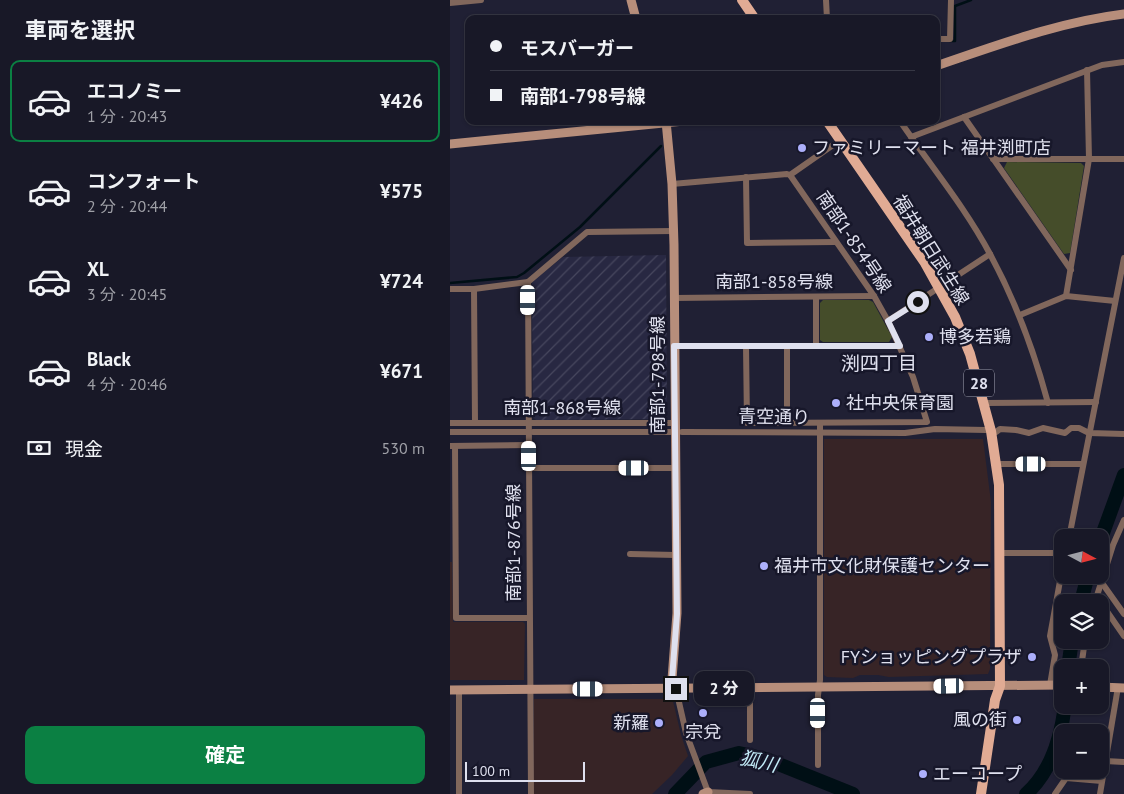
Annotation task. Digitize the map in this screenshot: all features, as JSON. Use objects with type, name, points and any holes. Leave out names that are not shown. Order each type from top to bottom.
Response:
[{"type":"main road","points":[[742,0],[752,15]]},
{"type":"main road","name":"福井朝日武生線","points":[[830,125],[925,263],[940,288],[955,317],[970,354],[985,403],[996,464],[1000,503],[1000,686],[995,700],[981,794]]},
{"type":"street","points":[[450,3],[481,0]]},
{"type":"street","points":[[631,0],[635,15]]},
{"type":"street","points":[[826,0],[827,15]]},
{"type":"street","points":[[940,38],[950,39],[951,0]]},
{"type":"street","points":[[940,65],[1069,23],[1124,14]]},
{"type":"street","points":[[911,137],[1087,70],[1102,65],[1124,62]]},
{"type":"street","points":[[1066,296],[1089,159],[1087,70]]},
{"type":"street","points":[[964,117],[1071,270]]},
{"type":"street","points":[[450,144],[637,125]]},
{"type":"street","name":"南部1-798号線","points":[[666,125],[672,184],[673,231],[674,346],[672,427],[675,468],[677,614],[672,679],[676,689]]},
{"type":"street","points":[[903,125],[973,225],[990,254],[1020,315],[1036,360],[1048,403]]},
{"type":"street","points":[[672,184],[790,175],[833,145]]},
{"type":"street","points":[[993,159],[1124,160]]},
{"type":"street","name":"南部1-854号線","points":[[746,346],[747,423],[927,422],[916,384],[888,321],[874,296],[790,175]]},
{"type":"street","points":[[746,177],[747,243],[835,242]]},
{"type":"street","points":[[450,289],[474,289],[528,282],[587,232],[673,231]]},
{"type":"street","points":[[888,321],[990,254]]},
{"type":"street","points":[[1071,529],[1124,258]]},
{"type":"street","name":"南部1-876号線","points":[[528,282],[531,794]]},
{"type":"street","points":[[474,289],[475,423]]},
{"type":"street","name":"南部1-858号線","points":[[674,298],[874,296]]},
{"type":"street","points":[[1020,315],[1066,296],[1116,301]]},
{"type":"street","points":[[816,297],[816,345]]},
{"type":"street","points":[[674,346],[900,346]]},
{"type":"street","points":[[787,346],[787,423]]},
{"type":"street","points":[[985,403],[1096,402]]},
{"type":"street","name":"南部1-868号線","points":[[450,423],[672,427]]},
{"type":"street","points":[[818,766],[820,424]]},
{"type":"street","points":[[533,432],[672,427]]},
{"type":"street","points":[[996,432],[1000,429],[1029,433],[1042,428],[1065,433],[1071,428],[1079,428],[1089,433],[1123,434]]},
{"type":"street","name":"青空通り","points":[[682,432],[905,433],[935,430],[986,430]]},
{"type":"street","points":[[450,432],[526,432]]},
{"type":"street","points":[[529,445],[453,446],[456,618],[529,618]]},
{"type":"street","points":[[996,464],[1083,464]]},
{"type":"street","points":[[528,468],[675,468]]},
{"type":"street","points":[[1109,559],[1124,520]]},
{"type":"street","points":[[1000,553],[1054,553]]},
{"type":"street","points":[[630,554],[676,555]]},
{"type":"street","points":[[1055,659],[1050,636],[1059,584]]},
{"type":"street","points":[[1103,584],[1124,614]]},
{"type":"street","points":[[1109,617],[1124,636]]},
{"type":"street","points":[[459,794],[455,690],[1054,685]]},
{"type":"street","points":[[750,688],[750,740]]},
{"type":"street","points":[[1109,743],[1121,688]]},
{"type":"street","points":[[676,689],[686,733],[704,781],[705,793],[750,794]]},
{"type":"street","points":[[1109,761],[1124,762]]},
{"type":"street","points":[[1055,794],[1066,778],[1102,781],[1100,794]]},
{"type":"shaded area","points":[[666,255],[667,416],[665,419],[536,420],[533,417],[532,282],[563,257]]},
{"type":"shaded area","points":[[824,439],[983,439],[991,502],[990,669],[988,674],[889,677],[860,675],[853,678],[827,677],[824,675]]},
{"type":"shaded area","points":[[450,562],[452,562],[453,622],[523,622],[525,624],[524,680],[450,680]]},
{"type":"shaded area","points":[[534,699],[670,699],[673,701],[688,756],[652,794],[534,794]]},
{"type":"green space","points":[[1007,162],[1081,163],[1084,166],[1070,253],[1064,254],[1004,168]]},
{"type":"green space","points":[[823,300],[869,300],[873,302],[892,337],[889,342],[823,342],[820,340],[820,303]]},
{"type":"waterway","points":[[950,41],[955,41],[955,6],[971,0]]},
{"type":"waterway","points":[[450,283],[517,277],[524,273],[580,227],[661,146]]},
{"type":"waterway","name":"狐川","points":[[1104,529],[1124,475]]},
{"type":"waterway","name":"狐川","points":[[1083,594],[1086,584]]},
{"type":"waterway","name":"狐川","points":[[1069,659],[1071,649]]},
{"type":"waterway","name":"狐川","points":[[1026,794],[1035,785],[1048,765],[1061,729],[1064,714]]},
{"type":"waterway","name":"狐川","points":[[675,794],[706,762],[739,753],[766,759],[853,794]]},
{"type":"place","name":"ファミリーマート 福井渕町店","points":[[802,148]]},
{"type":"place","name":"博多若鶏","points":[[929,337]]},
{"type":"place","name":"社中央保育園","points":[[836,403]]},
{"type":"place","name":"福井市文化財保護センター","points":[[764,566]]},
{"type":"place","name":"FYショッピングプラザ","points":[[1032,657]]},
{"type":"place","name":"宗兌","points":[[703,713]]},
{"type":"place","name":"風の街","points":[[1017,720]]},
{"type":"place","name":"新羅","points":[[659,723]]},
{"type":"place","name":"エーコープ","points":[[923,774]]},
{"type":"district","name":"渕四丁目","points":[[879,363]]},
{"type":"route","points":[[676,689],[672,679],[677,614],[674,346],[900,346],[888,321],[918,302]]}]
